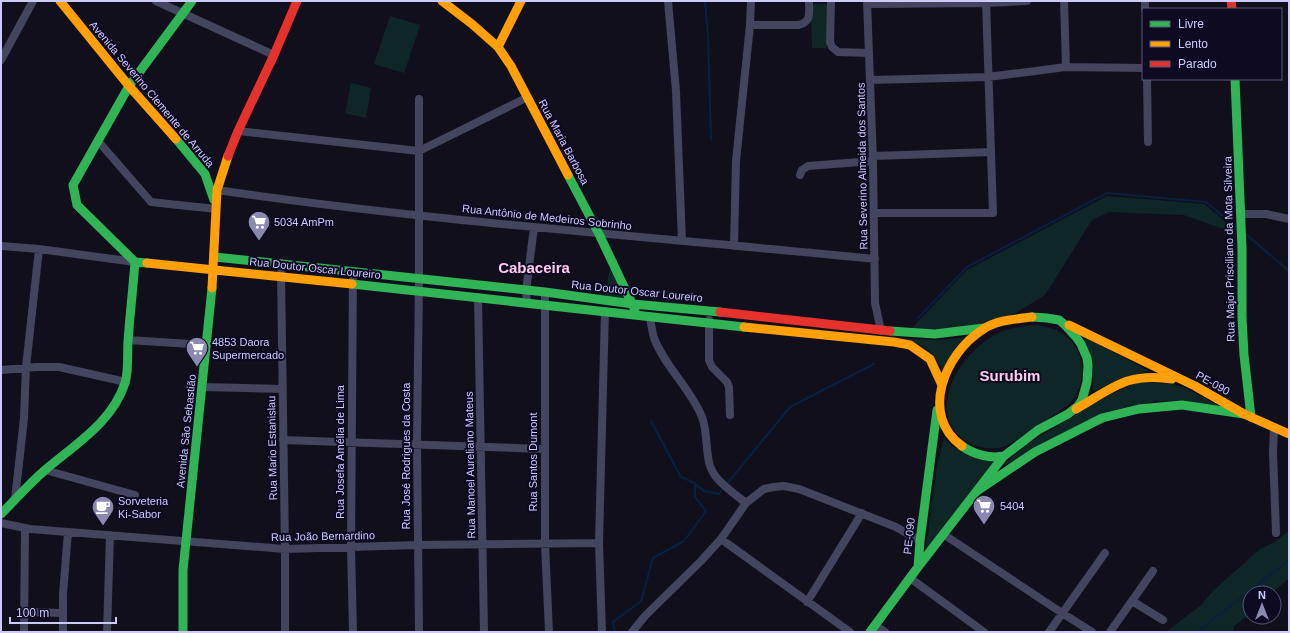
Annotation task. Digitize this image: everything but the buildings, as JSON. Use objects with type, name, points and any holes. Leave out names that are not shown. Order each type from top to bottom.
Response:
[{"type":"main road","name":"Avenida Severino Clemente de Arruda","points":[[60,1],[129,86],[181,144],[205,174],[216,209]]},
{"type":"main road","points":[[1,514],[44,470],[84,440],[111,411],[121,396],[126,382],[135,262],[77,205],[73,185],[129,86],[192,1]]},
{"type":"main road","points":[[216,209],[217,190],[225,164],[238,131],[274,55],[297,1]]},
{"type":"main road","name":"Rua Maria Barbosa","points":[[442,1],[472,24],[498,47],[511,66],[599,234],[637,315]]},
{"type":"main road","points":[[498,47],[521,1]]},
{"type":"main road","name":"Rua Major Prisciliano da Mota Silveira","points":[[1235,80],[1242,248],[1242,317],[1248,416]]},
{"type":"main road","name":"Avenida São Sebastião","points":[[184,632],[183,570],[214,268],[216,209]]},
{"type":"main road","name":"Rua Doutor Oscar Loureiro","points":[[215,257],[881,330],[935,334],[984,328]]},
{"type":"main road","name":"Rua Doutor Oscar Loureiro","points":[[135,262],[214,268],[650,317],[894,342],[910,345],[930,359],[941,390]]},
{"type":"main road","name":"PE-090","points":[[918,567],[920,541],[941,390],[948,367],[955,356],[964,345],[984,328],[1007,321],[1032,317],[1048,318],[1062,322],[1195,386],[1248,416],[1289,434]]},
{"type":"main road","name":"PE-090","points":[[1062,322],[1083,346],[1088,362],[1088,379],[1081,404],[1063,417]]},
{"type":"main road","name":"PE-090","points":[[872,629],[1003,457],[1039,430],[1132,378],[1155,376],[1195,386]]},
{"type":"main road","name":"PE-090","points":[[941,390],[940,410],[944,426],[948,434],[959,445],[973,452],[988,456],[1003,457]]},
{"type":"main road","name":"PE-090","points":[[977,491],[1035,452],[1102,418],[1139,409],[1182,405],[1248,416]]},
{"type":"street","points":[[2,55],[33,1]]},
{"type":"street","points":[[156,1],[274,55]]},
{"type":"street","points":[[668,1],[676,91],[682,241]]},
{"type":"street","points":[[734,246],[736,162],[750,25],[751,1]]},
{"type":"street","points":[[750,25],[804,24],[808,20],[809,1]]},
{"type":"street","points":[[831,1],[830,42],[832,47],[838,52],[869,53]]},
{"type":"street","points":[[867,2],[1027,1]]},
{"type":"street","points":[[1064,1],[1066,67]]},
{"type":"street","name":"Rua Severino Almeida dos Santos","points":[[867,2],[871,80],[875,303],[881,330]]},
{"type":"street","points":[[874,213],[993,213],[986,2]]},
{"type":"street","points":[[871,80],[988,76],[1066,67],[1142,68]]},
{"type":"street","points":[[1147,80],[1148,142]]},
{"type":"street","points":[[238,131],[420,151],[528,97]]},
{"type":"street","name":"Rua José Rodrigues da Costa","points":[[419,99],[420,151],[417,444],[419,632]]},
{"type":"street","points":[[98,141],[151,202],[216,209]]},
{"type":"street","points":[[800,175],[802,170],[808,166],[873,158],[991,152]]},
{"type":"street","name":"Rua Antônio de Medeiros Sobrinho","points":[[217,190],[297,202],[419,216],[875,259]]},
{"type":"street","points":[[1241,219],[1266,214],[1289,219]]},
{"type":"street","points":[[527,303],[526,291],[534,227]]},
{"type":"street","points":[[1,246],[39,249],[135,262]]},
{"type":"street","points":[[15,500],[24,418],[26,367],[39,249]]},
{"type":"street","name":"Rua Mario Estanislau","points":[[282,264],[285,632]]},
{"type":"street","name":"Rua Josefa Amélia de Lima","points":[[353,272],[351,442],[353,632]]},
{"type":"street","name":"Rua Santos Dumont","points":[[544,292],[545,544],[549,632]]},
{"type":"street","name":"Rua Manoel Aureliano Mateus","points":[[478,297],[484,632]]},
{"type":"street","points":[[602,632],[599,543],[605,311]]},
{"type":"street","points":[[708,311],[709,360],[712,367],[727,382],[729,387],[730,415]]},
{"type":"street","points":[[650,317],[655,338],[662,352],[702,417],[705,428],[708,458],[714,475],[746,503]]},
{"type":"street","points":[[128,340],[207,344]]},
{"type":"street","points":[[1,370],[26,367],[59,367],[126,382]]},
{"type":"street","points":[[202,387],[282,389]]},
{"type":"street","points":[[1274,427],[1273,453],[1276,533]]},
{"type":"street","points":[[283,440],[544,448]]},
{"type":"street","points":[[44,470],[135,495]]},
{"type":"street","points":[[632,632],[645,616],[701,561],[721,539],[746,503],[764,489],[784,486],[799,489],[896,527],[920,541]]},
{"type":"street","points":[[807,602],[862,513]]},
{"type":"street","name":"Rua João Bernardino","points":[[1,523],[25,528],[68,532],[285,549],[417,545],[599,543]]},
{"type":"street","points":[[24,632],[25,528]]},
{"type":"street","points":[[63,632],[68,532]]},
{"type":"street","points":[[943,534],[1062,614],[1092,632]]},
{"type":"street","points":[[107,632],[110,535]]},
{"type":"street","points":[[721,539],[850,632]]},
{"type":"street","points":[[1049,632],[1105,553]]},
{"type":"street","points":[[1110,632],[1153,571]]},
{"type":"street","points":[[910,578],[984,632]]},
{"type":"street","points":[[1132,601],[1163,620]]},
{"type":"street","points":[[24,612],[63,614]]},
{"type":"street","points":[[872,629],[885,632]]},
{"type":"green space","points":[[811,4],[827,4],[827,48],[812,48]]},
{"type":"green space","points":[[390,16],[420,25],[404,73],[374,64]]},
{"type":"green space","points":[[351,83],[371,88],[366,118],[345,113]]},
{"type":"green space","points":[[1107,196],[1204,204],[1231,226],[1232,232],[1184,215],[1109,212],[1092,220],[1045,295],[1004,320],[984,326],[909,331],[967,270]]},
{"type":"green space","points":[[610,268],[626,299],[605,297]]},
{"type":"green space","points":[[1037,325],[1058,331],[1074,346],[1082,364],[1082,375],[1076,395],[1069,404],[1006,446],[986,448],[968,442],[954,429],[948,414],[947,398],[952,382],[961,366],[973,352],[987,340],[1001,332],[1024,326]]},
{"type":"green space","points":[[1084,336],[1148,371],[1093,391],[1093,379]]},
{"type":"green space","points":[[966,337],[943,373],[934,356],[930,352],[907,339],[940,340]]},
{"type":"green space","points":[[1139,382],[1173,384],[1185,388],[1218,405],[1155,401],[1009,464],[1004,464],[1029,443],[1107,396]]},
{"type":"green space","points":[[944,438],[953,447],[996,460],[927,548],[925,547],[928,535],[937,465]]},
{"type":"green space","points":[[1289,531],[1289,578],[1281,585],[1242,585],[1242,620],[1233,627],[1234,632],[1166,632],[1201,605],[1213,591],[1260,549],[1273,543]]},
{"type":"waterway","points":[[705,1],[708,36],[711,139]]},
{"type":"waterway","points":[[918,318],[967,267],[1107,193],[1206,202],[1237,228]]},
{"type":"waterway","points":[[1247,235],[1289,271]]},
{"type":"waterway","points":[[726,485],[790,407],[874,364]]},
{"type":"waterway","points":[[651,421],[681,477],[695,483]]},
{"type":"waterway","points":[[615,632],[613,622],[641,601],[653,558],[684,541],[706,511],[695,497],[695,484],[704,491],[719,494],[723,488]]},
{"type":"waterway","points":[[1197,632],[1289,560]]},
{"type":"traffic: fast","points":[[147,263],[135,262],[77,205],[73,185],[129,86],[192,1]]},
{"type":"traffic: fast","points":[[1235,80],[1242,248],[1242,317],[1244,355],[1251,417]]},
{"type":"traffic: fast","points":[[176,139],[205,174],[214,200]]},
{"type":"traffic: fast","points":[[568,175],[599,234],[635,310]]},
{"type":"traffic: fast","points":[[215,257],[545,292],[633,304],[720,312]]},
{"type":"traffic: fast","points":[[1,514],[38,476],[102,422],[119,397],[125,383],[127,373],[128,341],[135,262]]},
{"type":"traffic: fast","points":[[352,284],[744,327]]},
{"type":"traffic: fast","points":[[183,632],[183,570],[212,288]]},
{"type":"traffic: fast","points":[[962,446],[982,455],[993,457],[1004,456],[1038,430],[1068,414],[1078,406],[1082,400],[1087,382],[1088,366],[1087,358],[1081,344],[1059,320],[1032,317]]},
{"type":"traffic: fast","points":[[890,331],[935,334],[984,328]]},
{"type":"traffic: fast","points":[[977,491],[1035,452],[1102,418],[1139,409],[1182,405],[1244,414]]},
{"type":"traffic: fast","points":[[918,567],[937,410]]},
{"type":"traffic: fast","points":[[870,632],[1003,457]]},
{"type":"traffic: slow","points":[[60,1],[129,86],[176,139]]},
{"type":"traffic: slow","points":[[442,1],[472,24],[498,47],[511,66],[568,175]]},
{"type":"traffic: slow","points":[[498,47],[521,1]]},
{"type":"traffic: slow","points":[[212,288],[217,190],[228,156]]},
{"type":"traffic: slow","points":[[147,263],[352,284]]},
{"type":"traffic: slow","points":[[962,446],[949,433],[942,418],[940,402],[942,385],[948,369],[957,354],[982,330],[1000,322],[1032,317]]},
{"type":"traffic: slow","points":[[1069,325],[1195,386],[1244,414],[1289,434]]},
{"type":"traffic: slow","points":[[744,327],[894,342],[910,345],[930,359],[942,385]]},
{"type":"traffic: slow","points":[[1076,409],[1111,388],[1132,380],[1156,377],[1172,379]]},
{"type":"traffic: jam","points":[[228,156],[297,1]]},
{"type":"traffic: jam","points":[[1231,1],[1232,8]]},
{"type":"traffic: jam","points":[[720,312],[890,331]]},
{"type":"place","name":"5034 AmPm","points":[[259,242]]},
{"type":"place","name":"4853 Daora Supermercado","points":[[197,368]]},
{"type":"place","name":"Sorveteria Ki-Sabor","points":[[103,526]]},
{"type":"place","name":"5404","points":[[984,526]]},
{"type":"district","name":"Cabaceira","points":[[534,267]]},
{"type":"district","name":"Surubim","points":[[1010,375]]}]
